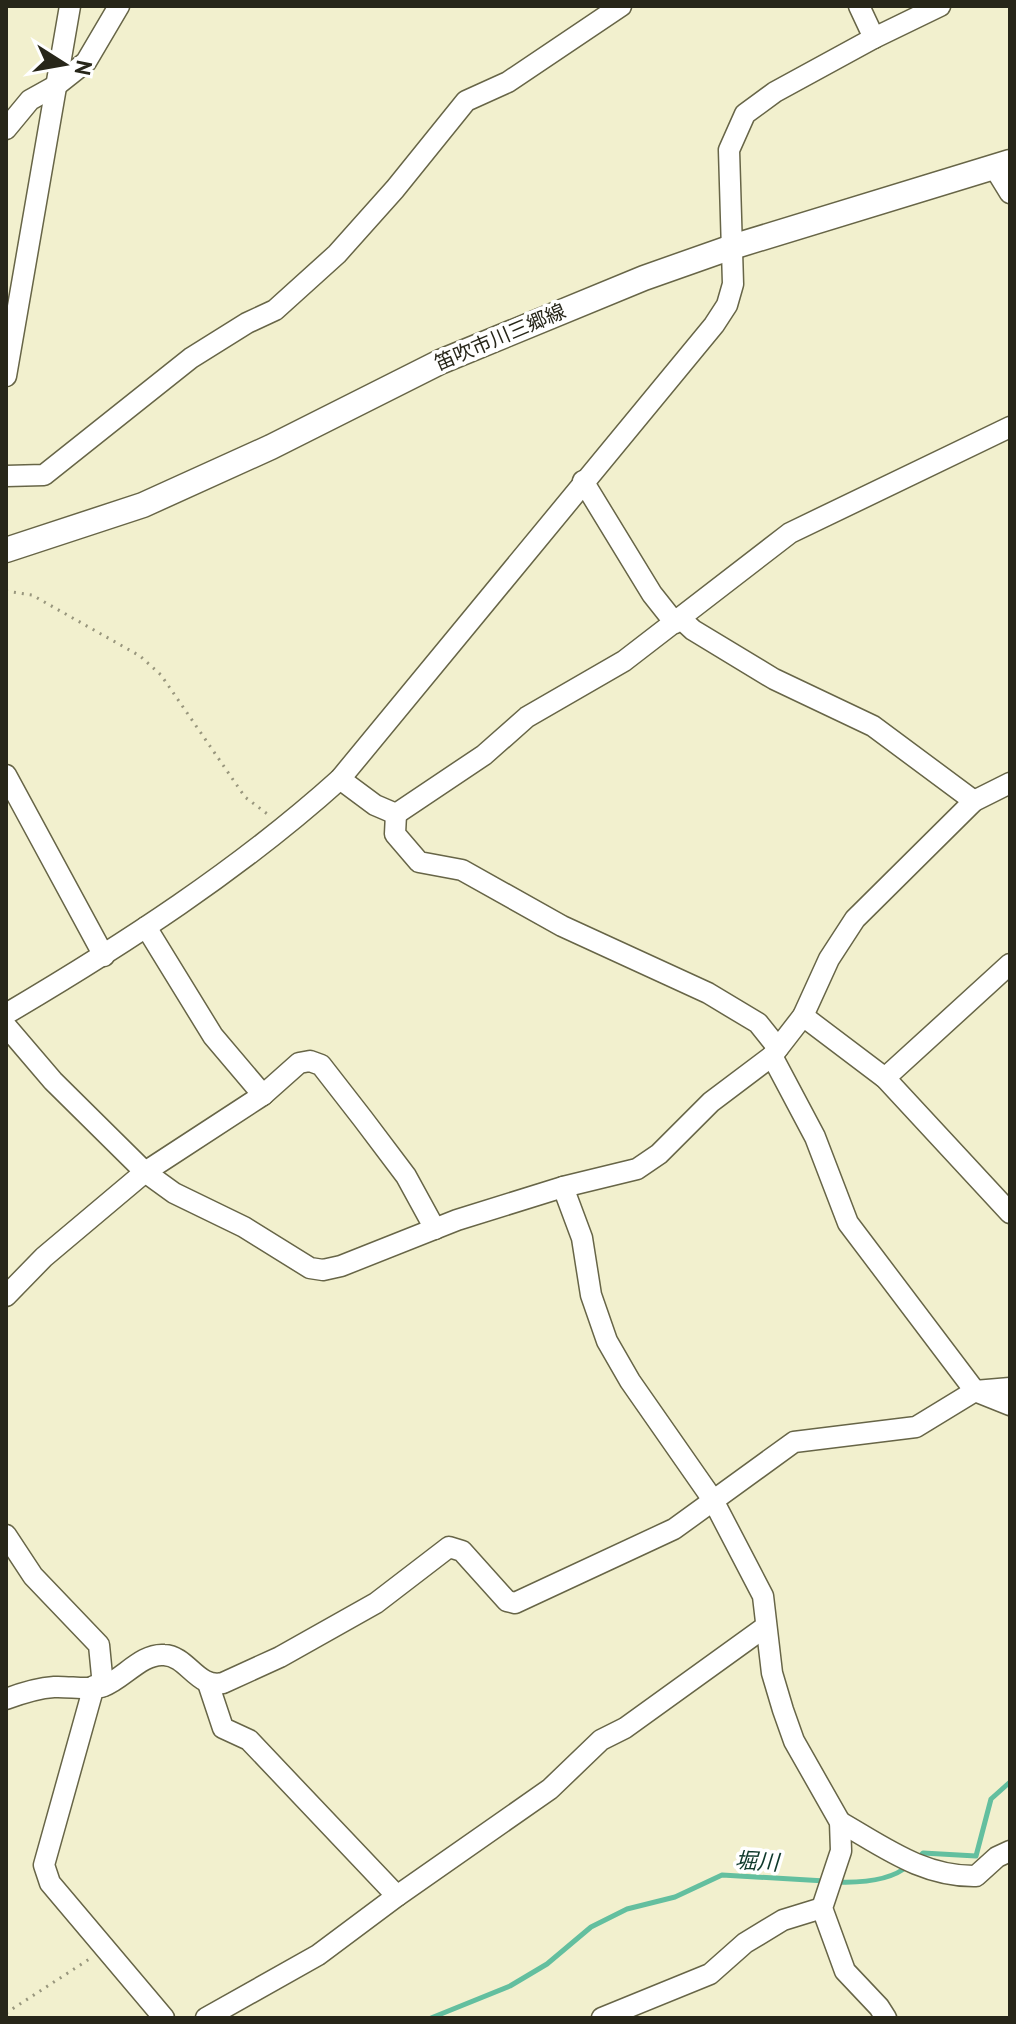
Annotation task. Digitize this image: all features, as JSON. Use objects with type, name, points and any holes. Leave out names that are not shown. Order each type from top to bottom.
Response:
[{"type":"main road","name":"笛吹市川三郷線","points":[[6,550],[143,505],[271,447],[440,362],[593,298],[732,247],[1002,165]]},
{"type":"street","points":[[6,376],[70,6]]},
{"type":"street","points":[[6,129],[30,100],[57,85],[86,62],[119,6]]},
{"type":"street","points":[[6,476],[44,475],[191,358],[284,303],[366,222],[466,101],[508,82],[621,6]]},
{"type":"street","points":[[859,6],[874,38]]},
{"type":"street","points":[[6,1014],[104,956],[146,927],[285,829],[340,779],[714,325],[727,305],[733,284],[729,150],[745,114],[775,92],[940,6]]},
{"type":"street","points":[[1002,165],[1010,193]]},
{"type":"street","points":[[396,814],[484,755],[527,717],[624,661],[790,533],[1010,427]]},
{"type":"street","points":[[583,481],[652,594],[677,620],[774,679],[873,726],[974,801]]},
{"type":"street","points":[[6,775],[104,956]]},
{"type":"street","points":[[340,779],[375,805],[396,814]]},
{"type":"street","points":[[6,1026],[53,1081],[145,1172],[174,1193],[244,1227],[310,1268],[323,1270],[341,1266],[435,1229],[563,1187],[637,1169],[659,1154],[711,1102],[775,1052],[803,1016],[829,959],[855,919],[974,801],[1010,783]]},
{"type":"street","points":[[396,814],[395,834],[419,862],[462,870],[562,926],[708,993],[758,1023],[815,1137],[848,1223],[975,1391],[1010,1405]]},
{"type":"street","points":[[146,927],[213,1036],[263,1095]]},
{"type":"street","points":[[885,1078],[1010,964]]},
{"type":"street","points":[[803,1016],[885,1078],[1010,1213]]},
{"type":"street","points":[[6,1296],[44,1257],[145,1172],[263,1095],[299,1063],[310,1061],[321,1065],[406,1176],[435,1229]]},
{"type":"street","points":[[563,1187],[582,1238],[591,1295],[607,1341],[630,1381],[713,1500],[763,1596],[772,1673],[794,1741],[840,1822],[841,1851],[828,1890],[845,1971],[886,2018]]},
{"type":"street","points":[[6,1699],[27,1691],[98,1686],[162,1654],[174,1657],[208,1683],[223,1683],[280,1657],[376,1603],[449,1547],[462,1551],[507,1601],[515,1603],[674,1529],[794,1442],[916,1427],[975,1391],[1010,1388]]},
{"type":"street","points":[[6,1535],[33,1576],[99,1645],[98,1686],[44,1865],[50,1883],[164,2018]]},
{"type":"street","points":[[206,2018],[318,1955],[550,1789],[601,1740],[625,1728],[765,1627]]},
{"type":"street","points":[[208,1683],[223,1728],[249,1740],[397,1896]]},
{"type":"street","points":[[840,1822],[910,1862],[957,1876],[976,1876],[997,1857],[1010,1851]]},
{"type":"street","points":[[602,2018],[710,1974],[745,1943],[828,1890]]},
{"type":"path","points":[[6,591],[32,595],[140,656],[161,675],[245,797],[285,829]]},
{"type":"path","points":[[6,2013],[104,1949]]},
{"type":"waterway","name":"堀川","points":[[917,1859],[923,1853],[976,1856],[991,1799],[1010,1782]]},
{"type":"waterway","name":"堀川","points":[[835,1882],[884,1878],[909,1865]]},
{"type":"waterway","name":"堀川","points":[[431,2018],[510,1986],[547,1964],[591,1927],[627,1909],[675,1897],[722,1875],[825,1881]]}]
